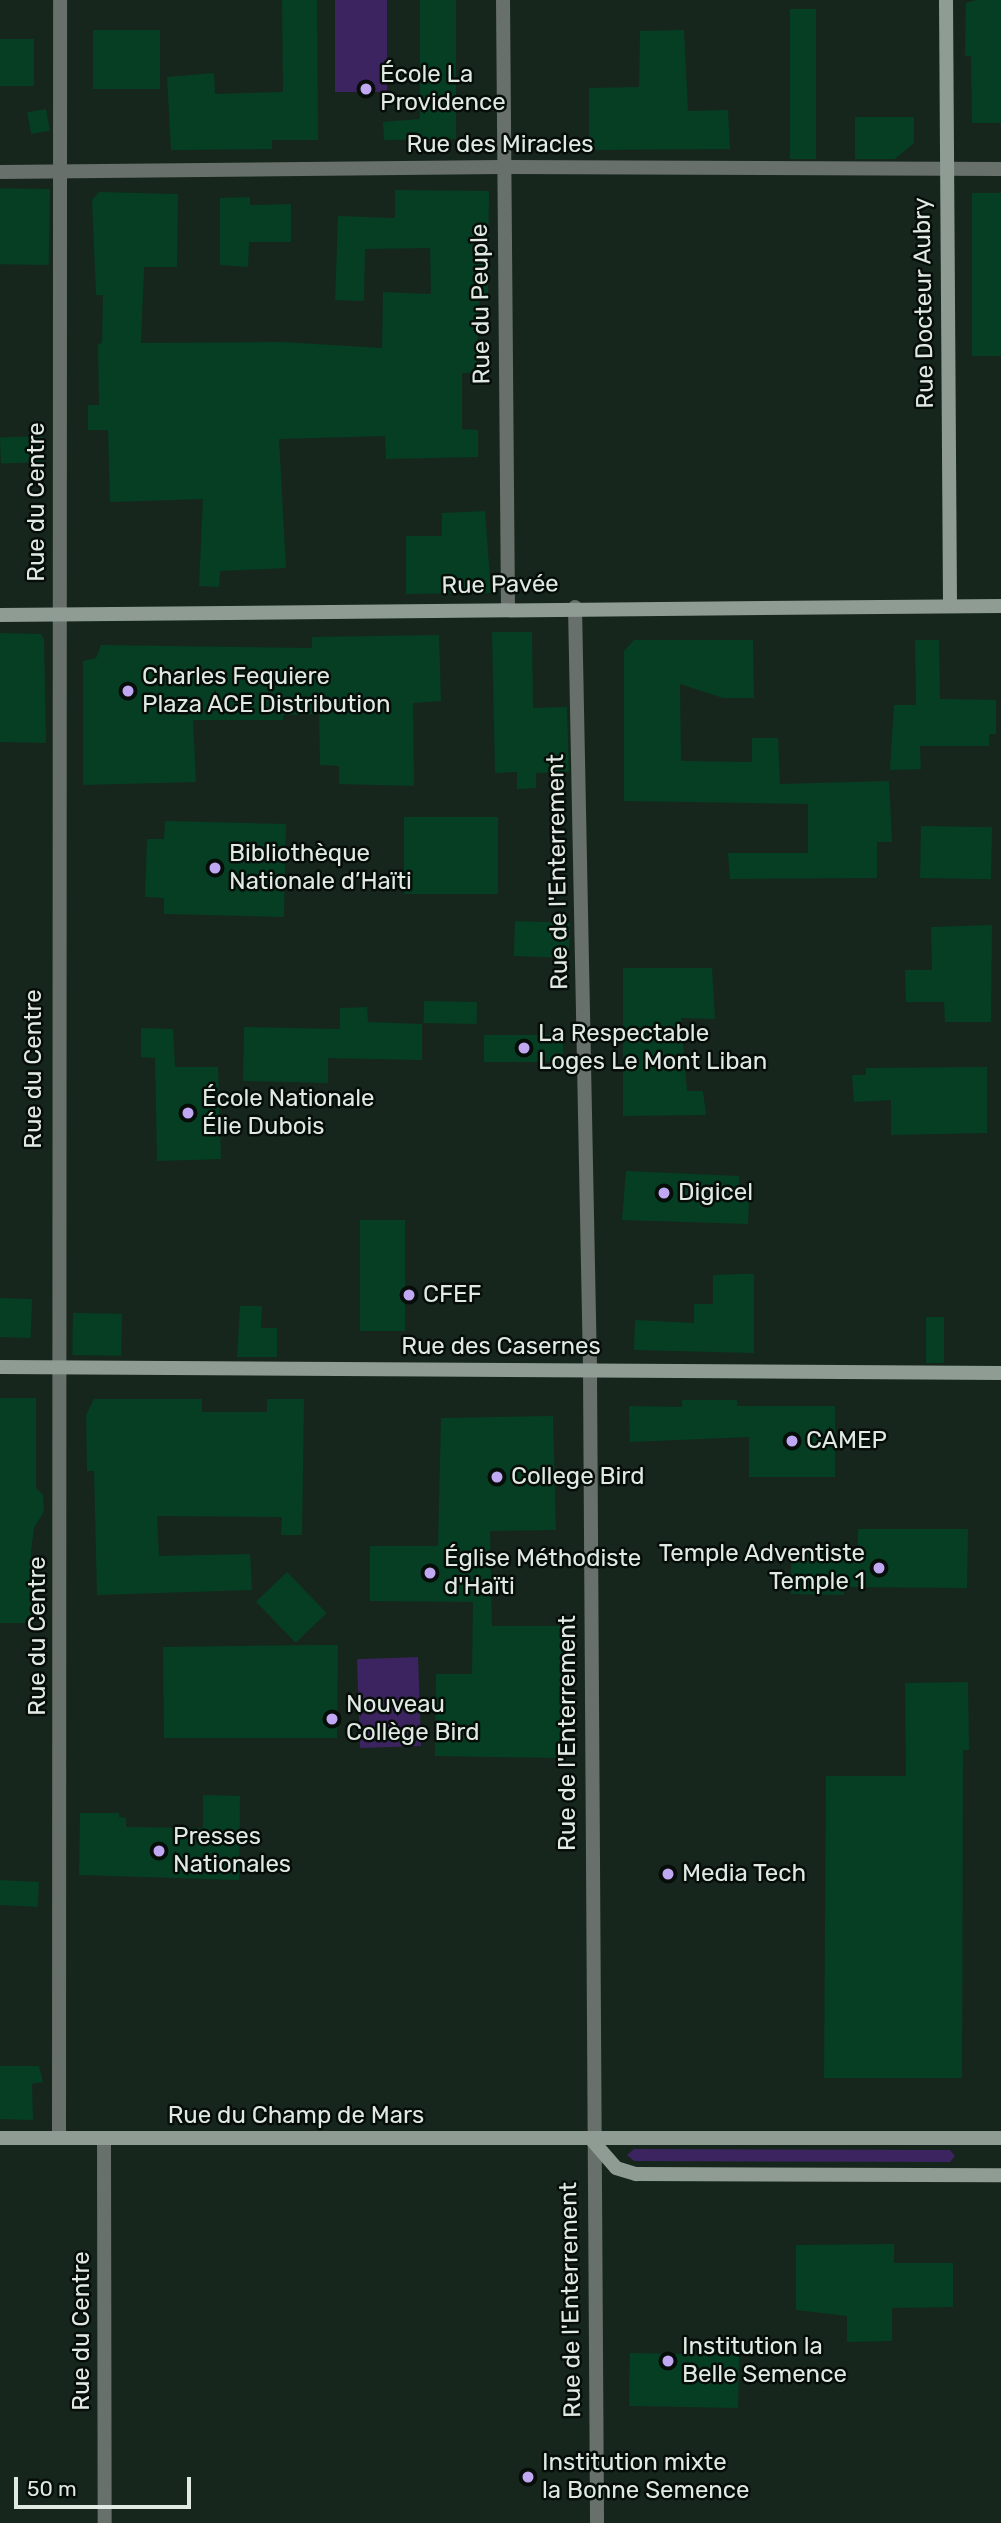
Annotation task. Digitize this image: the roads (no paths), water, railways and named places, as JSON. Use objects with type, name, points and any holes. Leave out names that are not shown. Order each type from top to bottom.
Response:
[{"type":"street","name":"Rue du Centre","points":[[59,2138],[61,1367],[57,1174],[63,171],[60,0]]},
{"type":"street","name":"Rue du Peuple","points":[[503,0],[501,167],[508,607]]},
{"type":"street","name":"Rue Docteur Aubry","points":[[946,0],[950,606]]},
{"type":"street","name":"Rue des Miracles","points":[[0,172],[501,167],[1001,169]]},
{"type":"street","name":"Rue Pavée","points":[[0,615],[508,607],[1001,606]]},
{"type":"street","name":"Rue de l'Enterrement","points":[[575,607],[590,1370],[592,2139],[597,2523]]},
{"type":"street","name":"Rue des Casernes","points":[[0,1367],[1001,1373]]},
{"type":"street","name":"Rue du Champ de Mars","points":[[0,2138],[1001,2138]]},
{"type":"street","name":"Rue du Centre","points":[[104,2138],[106,2523]]},
{"type":"street","points":[[592,2139],[616,2168],[636,2174],[1001,2175]]},
{"type":"place","name":"École La Providence","points":[[366,89]]},
{"type":"place","name":"Charles Fequiere Plaza ACE Distribution","points":[[128,691]]},
{"type":"place","name":"Bibliothèque Nationale d’Haïti","points":[[215,868]]},
{"type":"place","name":"La Respectable Loges Le Mont Liban","points":[[524,1048]]},
{"type":"place","name":"École Nationale Élie Dubois","points":[[188,1113]]},
{"type":"place","name":"Digicel","points":[[664,1193]]},
{"type":"place","name":"CFEF","points":[[409,1295]]},
{"type":"place","name":"CAMEP","points":[[792,1441]]},
{"type":"place","name":"College Bird","points":[[497,1477]]},
{"type":"place","name":"Temple Adventiste Temple 1","points":[[879,1568]]},
{"type":"place","name":"Église Méthodiste d'Haïti","points":[[430,1573]]},
{"type":"place","name":"Nouveau Collège Bird","points":[[332,1719]]},
{"type":"place","name":"Presses Nationales","points":[[159,1851]]},
{"type":"place","name":"Media Tech","points":[[668,1874]]},
{"type":"place","name":"Institution la Belle Semence","points":[[668,2361]]},
{"type":"place","name":"Institution mixte la Bonne Semence","points":[[528,2477]]}]
